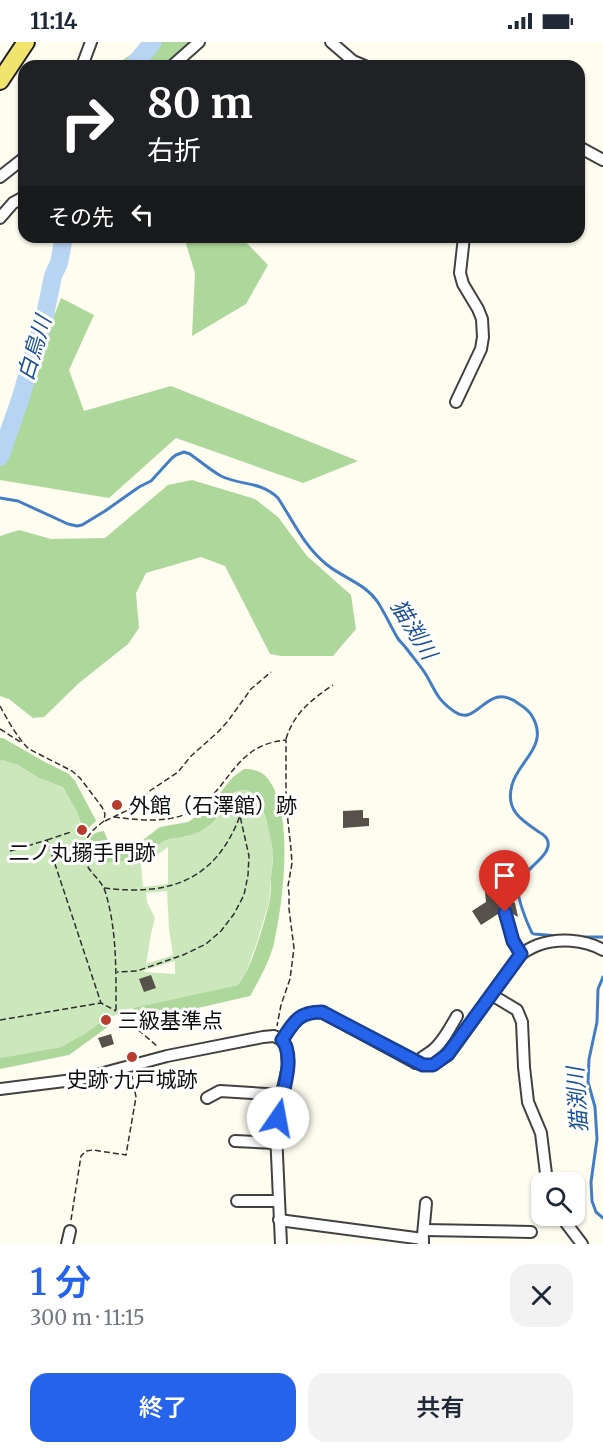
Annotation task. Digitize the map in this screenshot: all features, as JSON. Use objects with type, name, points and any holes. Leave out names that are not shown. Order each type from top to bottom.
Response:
[{"type":"main road","points":[[0,81],[26,42]]},
{"type":"street","points":[[84,60],[91,42]]},
{"type":"street","points":[[179,60],[199,42]]},
{"type":"street","points":[[331,42],[352,60]]},
{"type":"street","points":[[585,150],[603,160]]},
{"type":"street","points":[[0,177],[18,163]]},
{"type":"street","points":[[0,218],[18,200]]},
{"type":"street","points":[[456,402],[481,349],[483,337],[482,319],[460,273],[463,243]]},
{"type":"street","points":[[505,912],[513,941],[521,954]]},
{"type":"street","points":[[0,1089],[81,1078],[167,1056],[251,1039],[278,1038],[298,1017],[310,1012],[322,1012],[416,1063],[433,1065],[448,1054],[521,954],[537,945],[561,940],[585,943],[603,950]]},
{"type":"street","points":[[492,995],[517,1010],[522,1022],[528,1102],[541,1133],[546,1172]]},
{"type":"street","points":[[416,1063],[434,1049],[458,1016]]},
{"type":"street","points":[[278,1038],[286,1046],[288,1067],[279,1105],[276,1132],[280,1244]]},
{"type":"street","points":[[207,1098],[220,1091],[282,1095]]},
{"type":"street","points":[[235,1141],[276,1143]]},
{"type":"street","points":[[237,1201],[279,1201]]},
{"type":"street","points":[[423,1237],[426,1203]]},
{"type":"street","points":[[279,1220],[423,1237],[531,1232]]},
{"type":"street","points":[[568,1226],[582,1244]]},
{"type":"street","points":[[68,1244],[70,1231]]},
{"type":"path","points":[[116,1011],[114,929],[104,888],[85,861],[87,837],[104,821],[128,810],[151,790],[178,772],[191,756],[228,721],[251,689],[271,672]]},
{"type":"path","points":[[278,1038],[281,1005],[290,979],[294,948],[288,886],[292,863],[286,803],[286,740],[291,723],[316,696],[333,685]]},
{"type":"path","points":[[0,706],[8,722],[29,749],[72,771],[80,778],[102,807],[105,814],[104,821]]},
{"type":"path","points":[[0,729],[24,744]]},
{"type":"path","points":[[114,817],[141,820],[168,818],[190,813],[205,802],[254,749],[286,740]]},
{"type":"path","points":[[104,888],[156,890],[181,883],[206,868],[216,857],[234,831],[241,812]]},
{"type":"path","points":[[116,972],[137,971],[183,955],[206,944],[221,931],[234,914],[243,895],[248,874],[249,856],[240,816]]},
{"type":"path","points":[[10,851],[71,832]]},
{"type":"path","points":[[47,840],[101,1003]]},
{"type":"path","points":[[0,1020],[101,1003],[116,1011],[167,1056]]},
{"type":"path","points":[[70,1231],[81,1156],[86,1151],[93,1150],[126,1155],[136,1096],[130,1066]]},
{"type":"green space","points":[[149,42],[193,42],[168,60],[123,60]]},
{"type":"green space","points":[[186,243],[247,243],[268,265],[246,304],[192,336],[195,273]]},
{"type":"green space","points":[[61,298],[94,315],[69,370],[84,411],[171,386],[358,461],[303,483],[176,438],[109,498],[0,480],[0,455]]},
{"type":"green space","points":[[192,480],[255,499],[278,517],[307,556],[351,595],[356,629],[333,656],[270,654],[225,566],[201,557],[146,573],[136,593],[139,628],[128,644],[79,683],[44,717],[33,718],[9,699],[0,696],[0,536],[19,530],[51,539],[105,538],[168,485]]},
{"type":"green space","points":[[0,738],[69,774],[75,781],[95,822],[87,829],[83,829],[77,812],[63,787],[39,778],[18,765],[0,761]]},
{"type":"green space","points":[[0,761],[18,765],[39,778],[63,787],[77,812],[92,857],[99,863],[140,858],[166,839],[187,837],[218,815],[231,795],[242,789],[258,798],[270,831],[273,854],[269,902],[244,978],[238,985],[129,1009],[102,1021],[61,1047],[0,1058]],"holes":[[[168,847],[168,884],[143,887],[141,865]],[[167,891],[173,955],[146,964],[155,918],[147,902],[146,893]],[[175,961],[175,974],[144,972]]]},
{"type":"green space","points":[[244,769],[257,771],[268,779],[276,793],[284,830],[284,873],[280,912],[268,962],[250,996],[150,1019],[148,1022],[137,1017],[132,1012],[133,1008],[238,985],[243,978],[270,901],[273,854],[268,826],[255,796],[248,791],[241,790],[230,795],[216,819],[207,827],[185,837],[171,838],[162,842],[140,858],[99,863],[92,854],[90,839],[98,832],[104,831],[110,846],[117,847],[139,843],[160,827],[188,822],[207,809],[233,777]]},
{"type":"green space","points":[[110,1017],[112,1022],[109,1026],[69,1055],[0,1069],[0,1058],[61,1047]]},
{"type":"building","points":[[363,810],[363,818],[369,818],[369,826],[343,828],[343,811]]},
{"type":"building","points":[[502,880],[503,894],[515,903],[518,917],[513,914],[510,906],[504,905],[499,907],[498,914],[481,925],[472,911],[486,902],[484,882]]},
{"type":"building","points":[[151,975],[156,988],[144,992],[139,979]]},
{"type":"building","points":[[111,1034],[114,1044],[102,1048],[98,1038]]},
{"type":"waterway","name":"白鳥川","points":[[138,60],[153,42]]},
{"type":"waterway","name":"白鳥川","points":[[0,457],[20,400],[45,315],[63,243]]},
{"type":"waterway","name":"猫渕川","points":[[0,498],[18,501],[68,524],[82,525],[151,481],[172,458],[184,452],[221,476],[258,486],[272,493],[278,498],[318,557],[360,585],[377,601],[398,638],[423,670],[440,699],[449,707],[463,715],[470,714],[499,697],[508,698],[525,708],[532,716],[537,727],[535,745],[515,776],[510,794],[516,813],[546,837],[548,848],[521,879],[518,890],[522,909],[532,933],[559,936]]},
{"type":"waterway","name":"猫渕川","points":[[578,937],[603,937]]},
{"type":"waterway","name":"猫渕川","points":[[603,977],[598,989],[597,1022],[589,1059],[588,1082],[595,1107],[597,1139],[591,1182],[592,1201],[596,1212],[603,1218]]},
{"type":"place","name":"外館（石澤館）跡","points":[[117,805]]},
{"type":"place","name":"二ノ丸搦手門跡","points":[[82,830]]},
{"type":"place","name":"三級基準点","points":[[106,1020]]},
{"type":"place","name":"史跡 九戸城跡","points":[[132,1057]]},
{"type":"route","points":[[278,1118],[288,1067],[286,1046],[282,1040],[298,1017],[310,1012],[322,1012],[416,1063],[433,1065],[448,1054],[521,954],[513,941],[505,912]]}]
